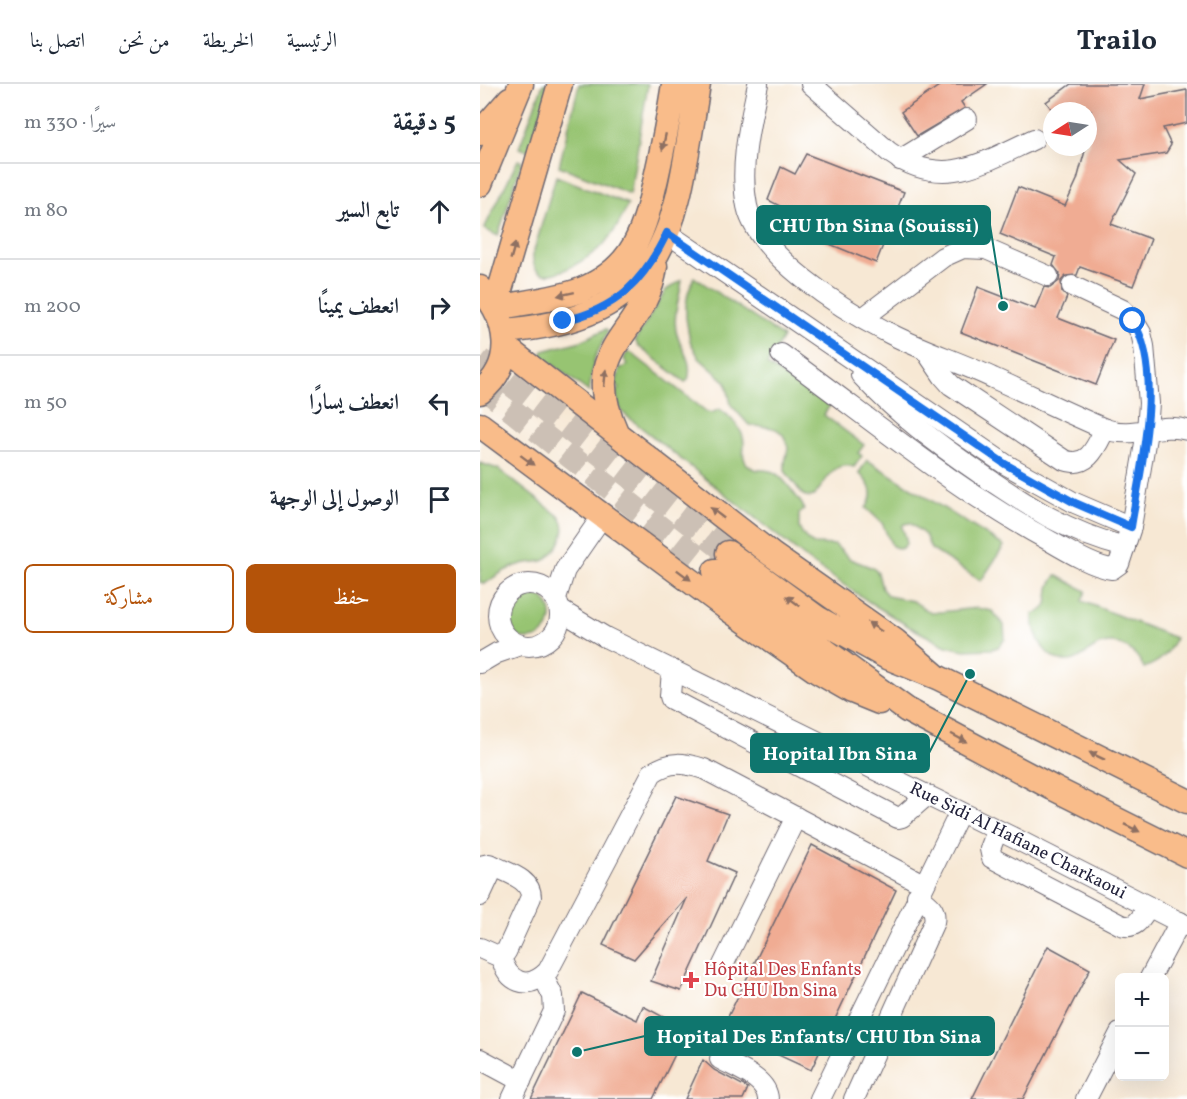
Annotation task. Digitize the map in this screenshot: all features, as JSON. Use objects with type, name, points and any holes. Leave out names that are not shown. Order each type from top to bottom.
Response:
[{"type":"main road","points":[[495,307],[560,84]]},
{"type":"main road","points":[[495,307],[578,291],[604,278],[625,259],[645,226],[666,136],[674,84]]},
{"type":"main road","points":[[504,339],[598,310],[630,289],[643,275],[667,233],[680,190],[698,84]]},
{"type":"main road","points":[[480,133],[520,88]]},
{"type":"main road","points":[[480,184],[520,88]]},
{"type":"main road","points":[[617,434],[605,403],[606,365],[615,344],[645,298],[651,284],[656,255]]},
{"type":"main road","points":[[480,288],[495,307],[504,339],[502,363],[494,378],[480,392]]},
{"type":"main road","points":[[504,339],[617,434],[771,554],[895,640],[937,677]]},
{"type":"main road","points":[[480,425],[731,611],[817,671],[861,694],[907,710],[1053,788],[1187,855]]},
{"type":"main road","points":[[907,710],[722,562],[885,656],[937,677],[1187,801]]},
{"type":"street","points":[[758,84],[748,141],[745,178],[747,206],[760,236],[777,256],[802,277],[884,331],[1105,429],[1124,434],[1168,428],[1187,430]]},
{"type":"street","points":[[811,84],[900,160],[928,170],[958,171],[972,168],[1034,139]]},
{"type":"street","points":[[833,105],[837,84]]},
{"type":"street","points":[[900,160],[967,119]]},
{"type":"street","points":[[667,233],[1005,464],[1075,503],[1131,527]]},
{"type":"street","points":[[862,318],[943,257],[963,248],[986,249],[1048,276]]},
{"type":"street","points":[[781,354],[912,452],[1027,529],[1108,569],[1116,568],[1131,527],[1146,431],[1149,403],[1148,375],[1141,333],[1133,321],[1123,310],[1072,286]]},
{"type":"street","points":[[832,345],[876,391],[946,450],[1038,512],[1076,531],[1125,547]]},
{"type":"street","points":[[926,351],[951,385],[1064,460],[1071,463],[1086,460],[1092,454],[1105,429]]},
{"type":"street","points":[[498,620],[503,633],[519,645],[534,646],[548,641],[553,636],[560,624],[558,604],[561,579],[603,515]]},
{"type":"street","points":[[537,585],[571,561]]},
{"type":"street","points":[[480,661],[498,620],[500,605],[508,592],[522,585],[537,585],[551,592],[558,604]]},
{"type":"street","name":"Rue Sidi Al Hafiane Charkaoui","points":[[558,604],[603,636],[1183,924]]},
{"type":"street","points":[[553,636],[579,632],[603,636]]},
{"type":"street","points":[[480,661],[519,645]]},
{"type":"street","points":[[672,670],[671,699],[898,818],[926,796]]},
{"type":"street","points":[[501,956],[507,973],[517,981],[530,982],[543,976],[552,965],[652,773],[673,762],[704,769],[796,817],[920,890],[932,907],[935,915],[934,922],[854,1099]]},
{"type":"street","points":[[820,1099],[960,812]]},
{"type":"street","points":[[723,965],[796,817]]},
{"type":"street","points":[[997,831],[990,849],[992,858],[1121,925],[1132,927],[1137,924],[1148,907]]},
{"type":"street","points":[[480,896],[487,866],[526,883],[531,892],[531,897],[506,952],[501,956],[494,956],[480,948]]},
{"type":"street","points":[[1152,973],[1183,924]]},
{"type":"street","points":[[512,1099],[554,1011],[553,996],[543,976]]},
{"type":"street","points":[[1086,1099],[1115,1041]]},
{"type":"street","points":[[480,1059],[521,1081]]},
{"type":"street","points":[[720,1059],[762,1084],[768,1093],[768,1099]]},
{"type":"green space","points":[[543,84],[550,84],[529,151],[519,148]]},
{"type":"green space","points":[[579,84],[648,84],[630,194],[559,166]]},
{"type":"green space","points":[[518,160],[522,161],[498,236],[484,229]]},
{"type":"green space","points":[[556,176],[628,204],[615,230],[597,250],[562,271],[551,274],[541,273],[535,267],[533,254]]},
{"type":"green space","points":[[694,277],[783,337],[767,365],[830,405],[824,415],[864,445],[858,453],[862,456],[854,467],[847,465],[835,469],[814,496],[803,495],[785,471],[788,448],[782,434],[773,428],[749,425],[731,405],[726,382],[699,358],[690,341],[686,318],[688,293]]},
{"type":"green space","points":[[682,280],[675,324],[689,366],[688,380],[685,382],[638,346],[635,340],[666,290]]},
{"type":"green space","points":[[606,329],[608,331],[594,360],[589,392],[541,356],[543,351],[581,341]]},
{"type":"green space","points":[[630,352],[707,412],[712,413],[719,409],[733,421],[743,437],[744,458],[747,464],[756,469],[773,472],[785,482],[802,504],[804,509],[799,514],[799,528],[807,540],[814,544],[835,545],[850,559],[873,568],[878,573],[882,589],[888,596],[913,601],[931,613],[977,608],[992,611],[1004,625],[1005,639],[998,647],[992,649],[964,650],[946,646],[908,626],[813,564],[623,413],[619,407],[616,392],[619,388],[616,385],[620,367],[628,365],[624,359]]},
{"type":"green space","points":[[867,460],[1004,546],[981,581],[931,549],[925,535],[910,523],[902,527],[906,539],[905,545],[900,549],[892,546],[882,523],[866,508],[871,498],[870,489],[859,473]]},
{"type":"green space","points":[[480,463],[498,469],[559,516],[564,528],[561,540],[545,560],[524,563],[511,568],[485,584],[480,582]]},
{"type":"green space","points":[[1056,575],[1086,591],[1082,601],[1175,638],[1170,649],[1155,663],[1144,668],[1132,651],[1113,643],[1099,645],[1074,660],[1056,659],[1043,648],[1035,631],[1033,614],[1047,605],[1049,587]]},
{"type":"green space","points":[[528,593],[544,600],[551,616],[544,632],[528,639],[512,632],[505,616],[512,600]]},
{"type":"building","points":[[942,84],[987,84],[961,102],[965,108],[917,136],[901,112]]},
{"type":"building","points":[[1071,84],[1145,84],[1140,99],[1187,90],[1187,123],[1163,128],[1171,145],[1166,153],[1120,160],[1136,174],[1111,224],[1151,239],[1133,286],[1080,267],[1077,275],[1066,276],[1061,281],[1062,292],[1067,297],[1058,318],[1114,340],[1096,385],[961,332],[978,287],[1035,309],[1044,287],[1050,288],[1059,281],[1060,274],[1053,265],[1056,257],[1000,234],[1018,187],[1065,206],[1077,180],[1084,156],[1097,156],[1097,102],[1046,102]]},
{"type":"building","points":[[806,154],[904,192],[876,263],[776,222],[782,207],[768,200],[781,167],[795,174]]},
{"type":"building","points":[[676,796],[728,814],[708,861],[735,873],[681,991],[651,981],[687,898],[634,959],[603,945]]},
{"type":"building","points":[[812,845],[896,890],[811,1070],[722,1029]]},
{"type":"building","points":[[1048,946],[1090,969],[1023,1099],[972,1099]]},
{"type":"building","points":[[582,993],[637,1020],[643,1006],[687,1030],[653,1099],[531,1099]]},
{"type":"building","points":[[703,1060],[714,1070],[748,1088],[743,1099],[685,1099]]},
{"type":"tunnel","points":[[480,360],[728,553]]},
{"type":"tunnel","points":[[480,385],[715,571]]},
{"type":"place","name":"CHU Ibn Sina (Souissi)","points":[[1003,306]]},
{"type":"place","name":"Hopital Ibn Sina","points":[[970,674]]},
{"type":"place","name":"Hôpital Des Enfants Du CHU Ibn Sina","points":[[691,980]]},
{"type":"place","name":"Hopital Des Enfants/ CHU Ibn Sina","points":[[577,1052]]},
{"type":"route","points":[[563,321],[598,310],[615,301],[630,289],[643,275],[667,233],[1005,464],[1075,503],[1131,527],[1149,403],[1144,346],[1141,333],[1133,321]]}]
